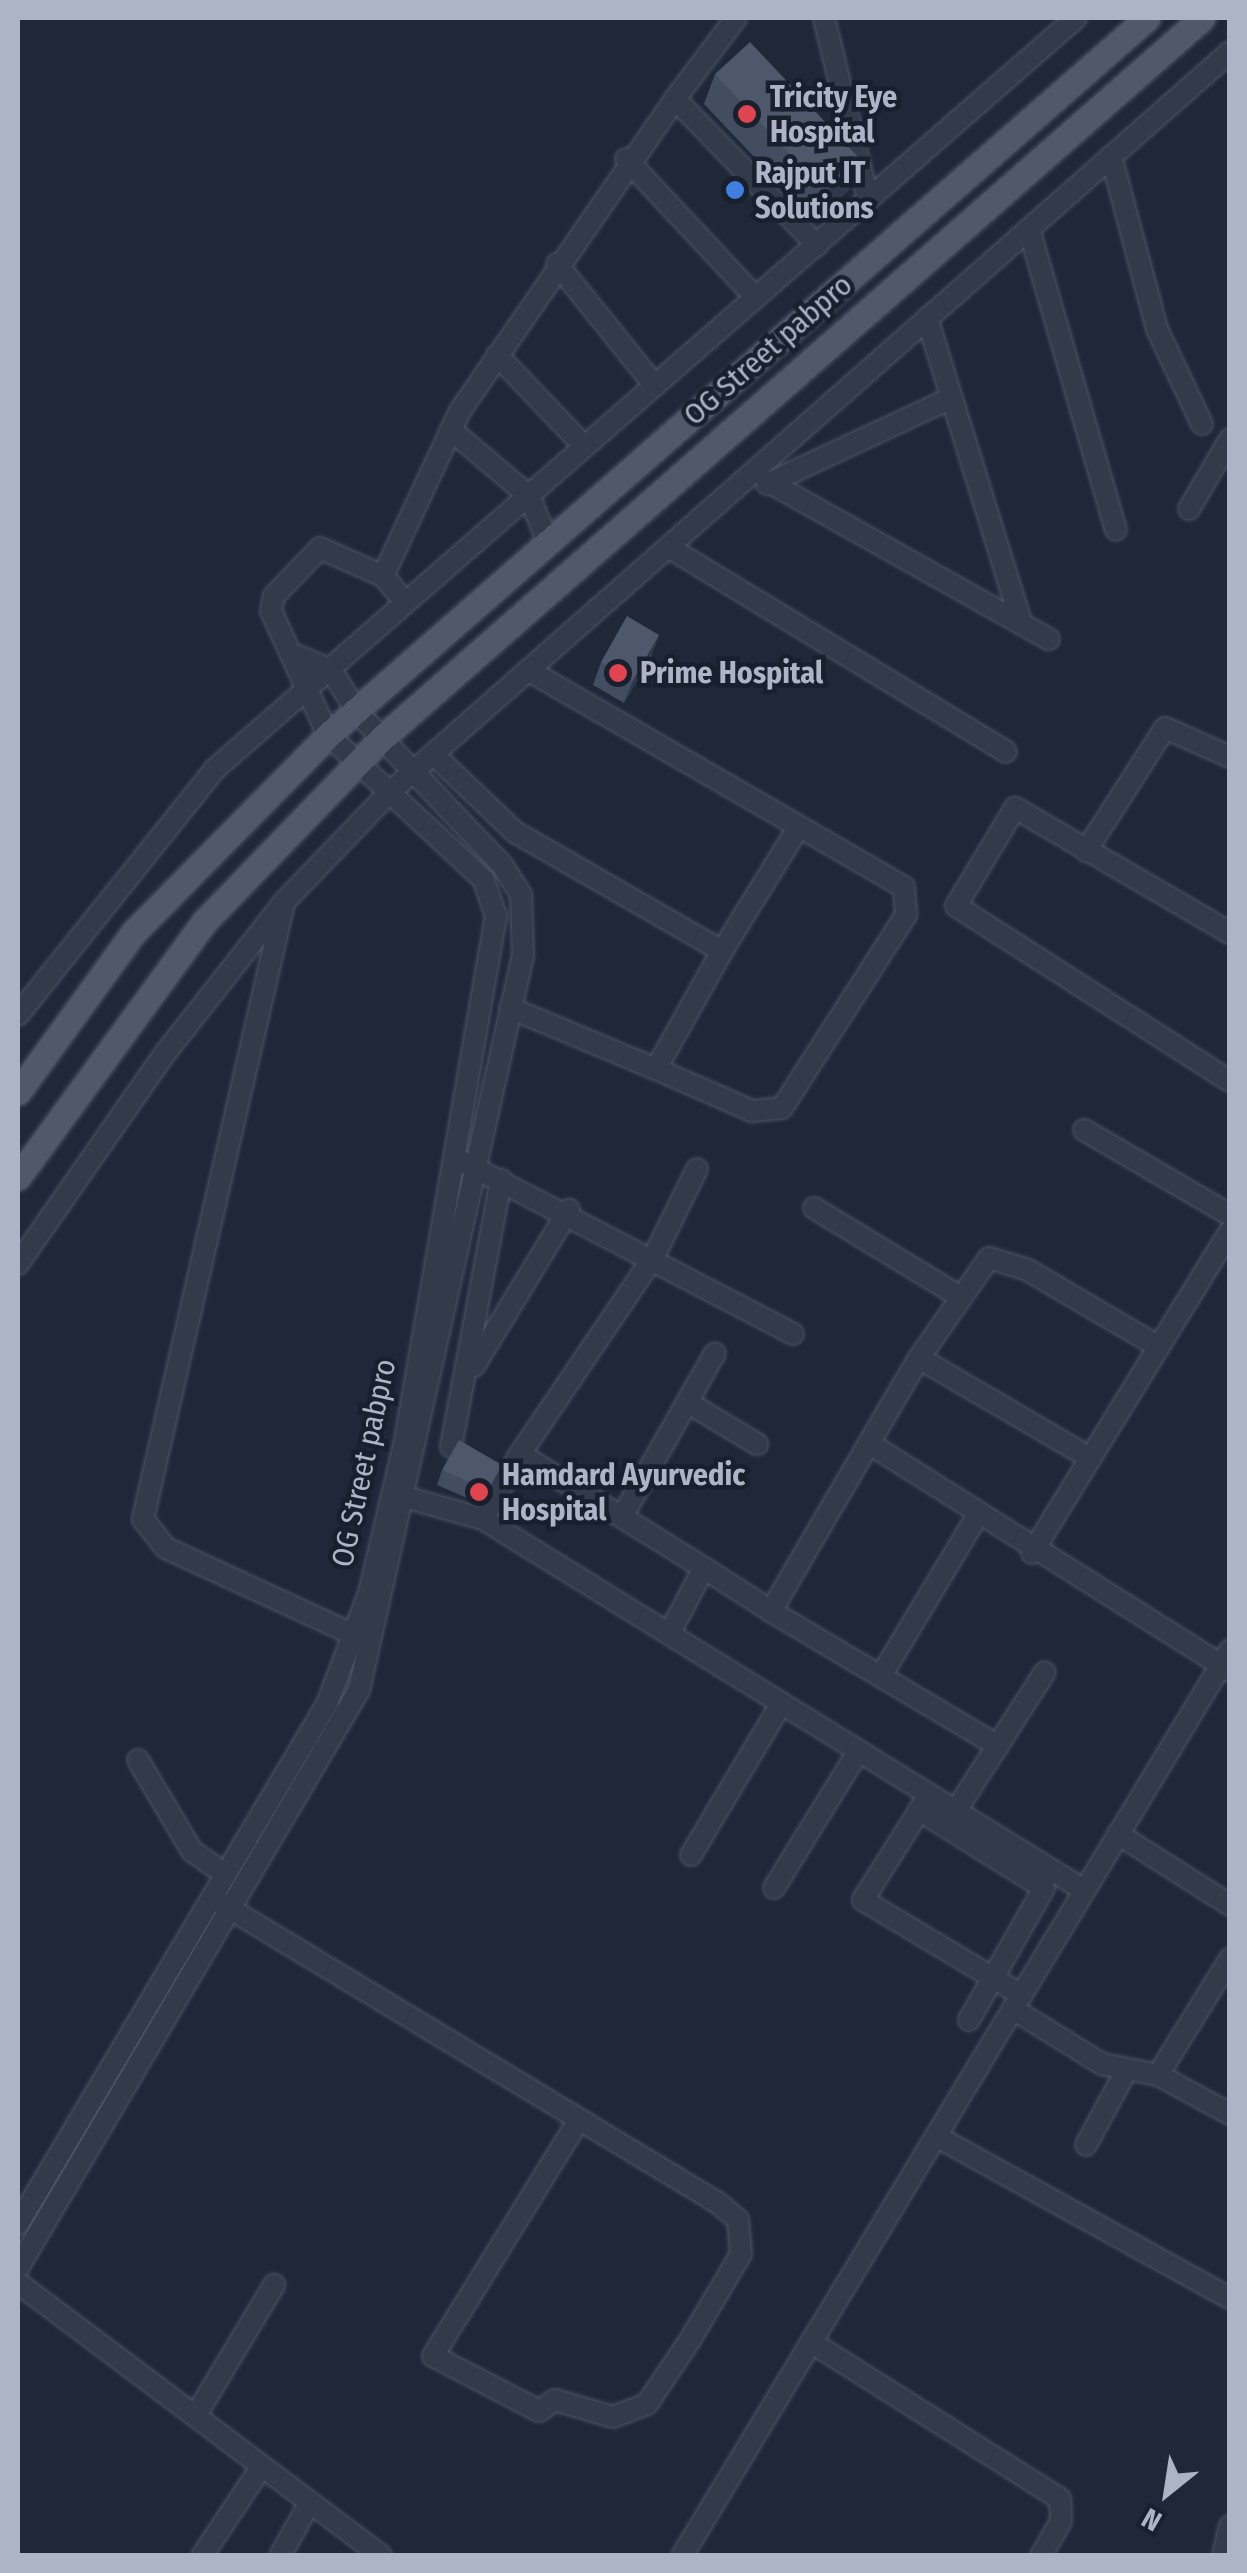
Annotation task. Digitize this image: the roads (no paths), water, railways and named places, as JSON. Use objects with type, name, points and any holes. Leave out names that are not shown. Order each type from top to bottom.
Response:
[{"type":"main road","name":"OG Street pabpro","points":[[328,735],[1147,18]]},
{"type":"main road","name":"OG Street pabpro","points":[[382,738],[1202,18]]},
{"type":"main road","points":[[18,1092],[133,933],[328,735]]},
{"type":"main road","points":[[18,1176],[205,921],[382,738]]},
{"type":"street","points":[[383,576],[451,430],[497,355],[626,159],[736,18]]},
{"type":"street","points":[[824,18],[868,199]]},
{"type":"street","points":[[18,1015],[150,840],[302,695],[1076,18]]},
{"type":"street","points":[[18,1264],[284,902],[388,792],[1230,52]]},
{"type":"street","points":[[674,99],[816,245]]},
{"type":"street","points":[[1111,156],[1157,330],[1202,424]]},
{"type":"street","points":[[626,159],[756,298]]},
{"type":"street","points":[[1029,229],[1116,530]]},
{"type":"street","points":[[557,264],[655,386]]},
{"type":"street","points":[[928,318],[1022,624]]},
{"type":"street","points":[[497,355],[585,447]]},
{"type":"street","points":[[776,486],[950,399]]},
{"type":"street","points":[[451,430],[528,496],[548,542]]},
{"type":"street","points":[[1189,509],[1230,440]]},
{"type":"street","points":[[746,478],[776,486],[1050,640]]},
{"type":"street","points":[[328,735],[302,695],[298,656],[271,611],[298,569],[326,547],[383,576],[405,602]]},
{"type":"street","points":[[668,547],[1006,752]]},
{"type":"street","points":[[298,656],[332,670],[357,712]]},
{"type":"street","points":[[510,1008],[752,1110],[782,1108],[906,915],[894,878],[798,828],[528,670]]},
{"type":"street","name":"OG Street pabpro","points":[[18,2224],[304,1746],[354,1634],[405,1440],[465,1163],[523,955],[521,896],[415,769],[357,712]]},
{"type":"street","points":[[1086,850],[1165,728],[1230,758]]},
{"type":"street","name":"OG Street pabpro","points":[[18,2268],[359,1690],[422,1434],[465,1163],[496,916],[483,880],[328,735]]},
{"type":"street","points":[[433,754],[515,832],[722,951]]},
{"type":"street","points":[[1230,934],[1008,809],[960,896],[960,914],[1230,1081]]},
{"type":"street","points":[[656,1068],[798,828]]},
{"type":"street","points":[[284,902],[143,1519],[166,1548],[354,1634]]},
{"type":"street","points":[[1084,1130],[1230,1216]]},
{"type":"street","points":[[465,1163],[569,1210],[793,1334]]},
{"type":"street","points":[[483,1519],[520,1454],[654,1256],[697,1169]]},
{"type":"street","points":[[450,1447],[466,1380],[501,1180]]},
{"type":"street","points":[[814,1208],[959,1296]]},
{"type":"street","points":[[466,1380],[569,1210]]},
{"type":"street","points":[[1032,1553],[1230,1231]]},
{"type":"street","points":[[771,1611],[918,1358],[988,1258],[1003,1258],[1158,1347]]},
{"type":"street","points":[[624,1514],[715,1353]]},
{"type":"street","points":[[918,1358],[1090,1458]]},
{"type":"street","points":[[687,1402],[756,1444]]},
{"type":"street","points":[[422,1434],[509,1475]]},
{"type":"street","points":[[682,2556],[1226,1662],[1032,1553],[870,1444]]},
{"type":"street","points":[[520,1454],[624,1514],[771,1611],[998,1746]]},
{"type":"street","points":[[408,1498],[483,1519],[858,1752],[1044,1888],[970,2020]]},
{"type":"street","points":[[881,1676],[976,1518]]},
{"type":"street","points":[[669,1634],[704,1568]]},
{"type":"street","points":[[955,1812],[1045,1672]]},
{"type":"street","points":[[692,1855],[781,1704]]},
{"type":"street","points":[[774,1888],[858,1752]]},
{"type":"street","points":[[138,1760],[192,1851],[225,1874]]},
{"type":"street","points":[[924,1803],[955,1812],[1084,1890]]},
{"type":"street","points":[[924,1803],[863,1900],[994,1978],[1017,2002],[1125,2073],[1158,2075],[1230,2114]]},
{"type":"street","points":[[1118,1834],[1230,1905]]},
{"type":"street","points":[[211,1898],[232,1910],[718,2204],[745,2239],[655,2395],[613,2418],[556,2400],[539,2411],[433,2356],[579,2120]]},
{"type":"street","points":[[1158,2075],[1230,1959]]},
{"type":"street","points":[[1086,2145],[1125,2073]]},
{"type":"street","points":[[936,2136],[1230,2298]]},
{"type":"street","points":[[18,2283],[196,2415],[308,2506],[381,2556]]},
{"type":"street","points":[[196,2415],[274,2285]]},
{"type":"street","points":[[811,2342],[1060,2499],[1061,2520],[1041,2556]]},
{"type":"street","points":[[202,2556],[260,2469]]},
{"type":"street","points":[[280,2556],[308,2506]]},
{"type":"street","points":[[1223,2556],[1230,2526]]},
{"type":"place","name":"Tricity Eye Hospital","points":[[747,114]]},
{"type":"place","name":"Rajput IT Solutions","points":[[735,190]]},
{"type":"place","name":"Prime Hospital","points":[[618,673]]},
{"type":"place","name":"Hamdard Ayurvedic Hospital","points":[[479,1492]]}]
